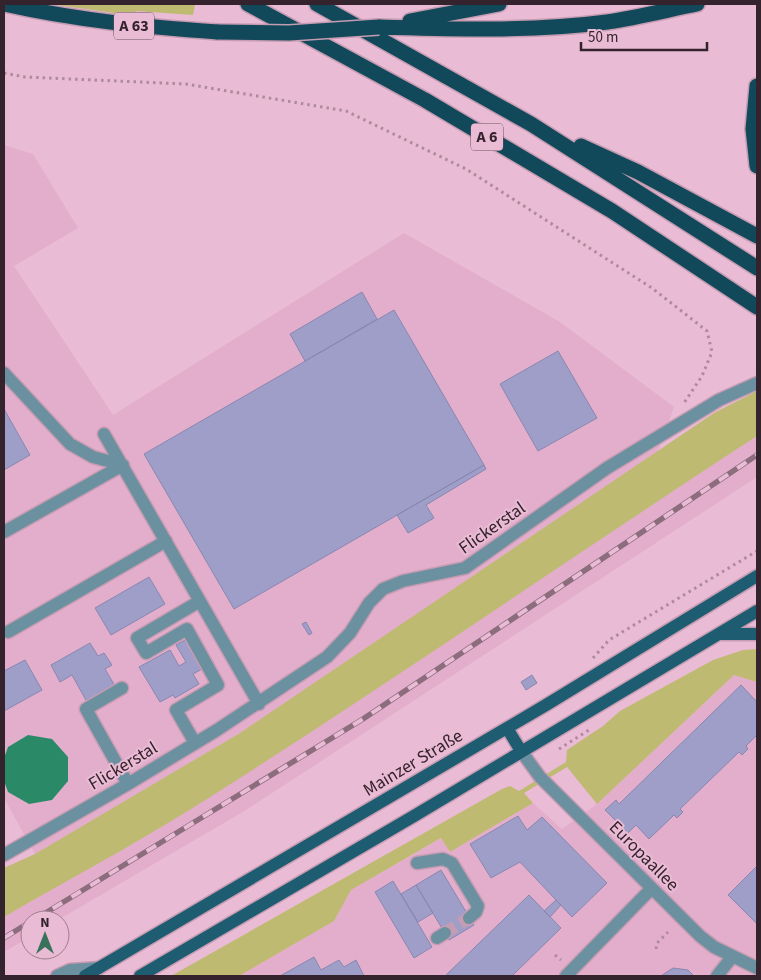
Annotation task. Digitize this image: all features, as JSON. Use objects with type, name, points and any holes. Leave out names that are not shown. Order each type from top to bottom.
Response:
[{"type":"highway","name":"A 63","points":[[4,4],[51,14],[119,24],[218,32],[289,32],[436,23]]},
{"type":"highway","name":"A 6","points":[[248,4],[425,100],[612,211],[757,307]]},
{"type":"highway","name":"A 6","points":[[317,4],[531,124],[757,268]]},
{"type":"highway","points":[[436,23],[499,4]]},
{"type":"highway","points":[[436,23],[539,27],[608,22],[697,4]]},
{"type":"highway","points":[[757,86],[753,129],[757,166]]},
{"type":"highway","name":"A 6","points":[[531,124],[638,172],[757,236]]},
{"type":"main road","name":"Mainzer Straße","points":[[84,976],[507,728],[757,576]]},
{"type":"main road","points":[[140,976],[757,611]]},
{"type":"main road","points":[[720,634],[757,634]]},
{"type":"main road","points":[[507,728],[521,752]]},
{"type":"street","points":[[4,373],[70,444],[92,457],[123,465]]},
{"type":"street","name":"Flickerstal","points":[[4,855],[128,784],[259,704],[328,657],[350,633],[369,602],[384,589],[403,581],[465,568],[616,463],[719,400],[757,383]]},
{"type":"street","points":[[104,434],[259,704]]},
{"type":"street","points":[[5,528],[123,465]]},
{"type":"street","points":[[8,632],[166,541]]},
{"type":"street","points":[[195,743],[176,710],[218,685],[187,629],[146,653],[136,638],[200,600]]},
{"type":"street","points":[[122,688],[86,709],[128,784]]},
{"type":"street","name":"Europaallee","points":[[521,752],[540,777],[700,936],[714,947],[757,968]]},
{"type":"street","points":[[417,863],[443,859],[452,863],[478,906],[476,912],[469,918]]},
{"type":"street","points":[[566,976],[652,889]]},
{"type":"street","points":[[716,976],[732,956]]},
{"type":"street","points":[[57,976],[70,970],[98,968]]},
{"type":"path","points":[[4,73],[25,77],[186,84],[346,111],[466,169],[652,288],[707,331],[712,352],[702,376],[681,408]]},
{"type":"path","points":[[588,661],[601,651],[610,640],[757,551]]},
{"type":"path","points":[[656,949],[657,943],[668,932]]},
{"type":"path","points":[[555,954],[561,960]]},
{"type":"shaded area","points":[[50,4],[195,4],[193,15],[136,11],[135,16]]},
{"type":"shaded area","points":[[4,145],[33,154],[78,228],[14,266],[113,415],[404,233],[560,322],[674,407],[658,452],[505,554],[284,706],[146,790],[35,854],[4,798]]},
{"type":"shaded area","points":[[757,391],[757,436],[262,764],[168,823],[4,917],[4,868],[35,854],[240,733],[714,413]]},
{"type":"shaded area","points":[[757,436],[757,477],[246,810],[70,913],[70,910],[20,910],[20,943],[4,952],[4,917],[189,810],[417,662],[604,535]]},
{"type":"shaded area","points":[[757,649],[757,682],[734,675],[597,804],[567,767],[524,793],[533,803],[450,852],[441,838],[351,890],[334,921],[239,976],[171,976],[502,789],[510,786],[519,791],[566,762],[567,750],[603,726],[620,711],[713,660],[743,650]]},
{"type":"shaded area","points":[[734,675],[757,682],[757,976],[239,976],[334,921],[351,890],[442,838],[450,852],[533,803],[562,829],[597,804]]},
{"type":"shaded area","points":[[28,735],[52,739],[68,757],[68,781],[52,800],[29,804],[8,792],[4,781],[4,758],[8,747]]},
{"type":"building","points":[[362,292],[377,319],[305,361],[290,334]]},
{"type":"building","points":[[394,310],[484,465],[234,609],[144,454]]},
{"type":"building","points":[[558,351],[597,418],[538,451],[500,384]]},
{"type":"building","points":[[4,409],[30,455],[4,470]]},
{"type":"building","points":[[484,465],[486,469],[426,505],[434,518],[408,533],[397,515]]},
{"type":"building","points":[[149,577],[165,604],[111,635],[95,608]]},
{"type":"building","points":[[306,622],[312,633],[309,635],[302,624]]},
{"type":"building","points":[[187,639],[204,668],[193,674],[199,684],[175,698],[173,695],[160,702],[139,667],[170,650],[179,666],[186,662],[176,645]]},
{"type":"building","points":[[90,643],[98,656],[104,653],[112,665],[105,669],[115,686],[87,702],[72,675],[60,682],[51,665]]},
{"type":"building","points":[[25,660],[42,690],[4,711],[4,671]]},
{"type":"building","points":[[532,675],[537,683],[526,690],[521,682]]},
{"type":"building","points":[[741,685],[757,702],[757,735],[746,746],[748,749],[742,755],[739,752],[680,809],[683,812],[677,818],[674,815],[649,839],[636,825],[628,833],[605,810],[616,800],[619,804]]},
{"type":"building","points":[[518,816],[527,830],[542,817],[607,883],[572,917],[520,862],[491,878],[470,844]]},
{"type":"building","points":[[757,866],[757,924],[728,895]]},
{"type":"building","points":[[441,870],[474,925],[449,940],[416,885]]},
{"type":"building","points":[[393,881],[432,947],[414,958],[375,892]]},
{"type":"building","points":[[416,885],[433,913],[418,922],[401,894]]},
{"type":"building","points":[[529,895],[561,928],[512,976],[445,976]]},
{"type":"building","points":[[556,900],[561,905],[550,917],[544,911]]},
{"type":"building","points":[[314,957],[321,970],[339,960],[344,967],[356,960],[364,976],[280,976]]},
{"type":"building","points":[[673,968],[688,970],[694,976],[661,976]]},
{"type":"tunnel","points":[[445,933],[469,918]]},
{"type":"railway","points":[[50,910],[363,719],[757,455]]},
{"type":"railway","points":[[4,938],[20,928]]}]
